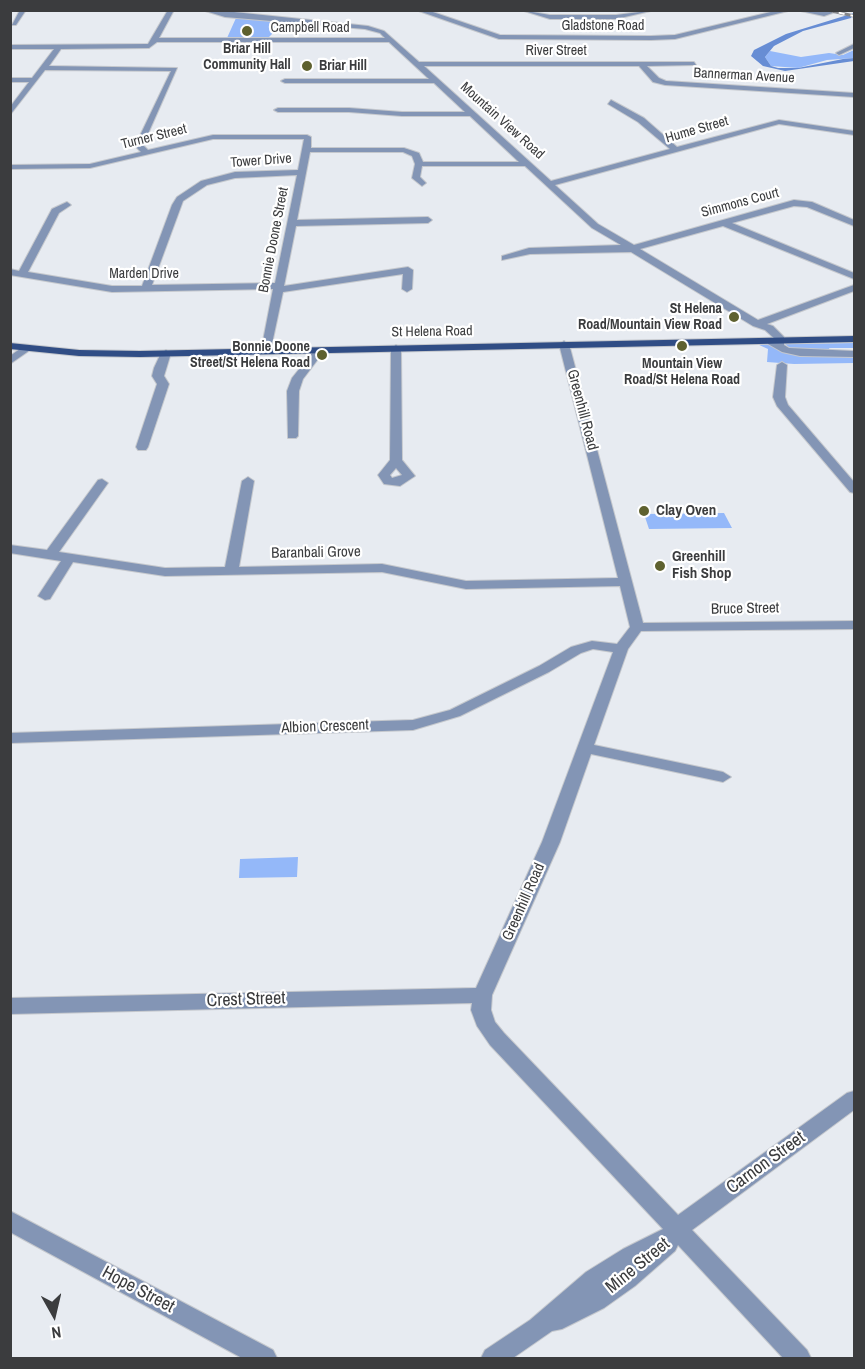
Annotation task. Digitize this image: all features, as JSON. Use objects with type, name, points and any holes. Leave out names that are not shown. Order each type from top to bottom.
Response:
[{"type":"main road","name":"St Helena Road","points":[[10,346],[79,353],[166,353],[855,339]]},
{"type":"street","points":[[14,24],[23,10]]},
{"type":"street","points":[[155,40],[171,10]]},
{"type":"street","name":"Mountain View Road","points":[[205,10],[225,15],[370,28],[382,32],[596,226],[630,249],[757,324],[776,341]]},
{"type":"street","name":"Gladstone Road","points":[[419,10],[499,37],[651,38],[675,37],[789,10]]},
{"type":"street","points":[[524,10],[555,17],[619,17],[652,10]]},
{"type":"street","points":[[630,10],[639,13]]},
{"type":"street","points":[[799,10],[821,14],[838,10]]},
{"type":"street","name":"Campbell Road","points":[[10,47],[145,46],[153,44],[155,40],[392,40]]},
{"type":"street","points":[[839,53],[855,46]]},
{"type":"street","points":[[10,113],[59,47]]},
{"type":"street","name":"Bannerman Avenue","points":[[640,63],[656,80],[665,83],[855,95]]},
{"type":"street","name":"River Street","points":[[418,64],[694,64]]},
{"type":"street","points":[[44,68],[169,68],[176,70],[139,146],[146,152]]},
{"type":"street","points":[[10,80],[34,81]]},
{"type":"street","points":[[285,81],[435,81]]},
{"type":"street","points":[[611,102],[641,120],[676,150]]},
{"type":"street","points":[[276,118],[279,106],[402,114],[470,114]]},
{"type":"street","name":"Hume Street","points":[[549,184],[779,122],[855,133]]},
{"type":"street","name":"Turner Street","points":[[10,167],[82,167],[213,137],[272,132],[304,136]]},
{"type":"street","name":"Bonnie Doone Street","points":[[266,351],[308,139],[304,136]]},
{"type":"street","points":[[306,150],[404,150],[416,155],[416,161],[421,164],[526,164]]},
{"type":"street","points":[[421,164],[417,166],[416,178],[422,183]]},
{"type":"street","name":"Tower Drive","points":[[146,288],[180,199],[204,183],[242,173],[301,172]]},
{"type":"street","name":"Simmons Court","points":[[505,258],[529,251],[630,249],[710,225],[726,224],[796,202],[809,204],[855,223]]},
{"type":"street","points":[[22,274],[55,211],[67,205]]},
{"type":"street","points":[[291,223],[429,220]]},
{"type":"street","points":[[726,224],[855,276]]},
{"type":"street","name":"Marden Drive","points":[[10,272],[107,288],[278,288],[408,270],[407,289]]},
{"type":"street","points":[[757,324],[855,288]]},
{"type":"street","points":[[776,341],[800,353],[855,354]]},
{"type":"street","name":"Greenhill Road","points":[[482,995],[551,842],[621,649],[637,627],[623,582],[607,508],[564,344]]},
{"type":"street","points":[[10,361],[28,348]]},
{"type":"street","points":[[396,348],[396,460]]},
{"type":"street","points":[[292,436],[293,391],[298,378],[320,350]]},
{"type":"street","points":[[142,447],[163,384],[158,376],[166,353]]},
{"type":"street","points":[[782,365],[779,397],[783,406],[855,489]]},
{"type":"street","points":[[231,572],[248,481]]},
{"type":"street","points":[[50,555],[102,483]]},
{"type":"street","name":"Baranbali Grove","points":[[10,549],[165,572],[382,568],[466,585],[623,582]]},
{"type":"street","points":[[45,596],[69,559]]},
{"type":"street","name":"Bruce Street","points":[[637,627],[855,625]]},
{"type":"street","name":"Albion Crescent","points":[[10,738],[413,724],[455,713],[544,669],[576,650],[592,645],[621,649]]},
{"type":"street","points":[[585,748],[723,777]]},
{"type":"street","points":[[482,995],[481,1010],[492,1033],[799,1359]]},
{"type":"street","name":"Crest Street","points":[[10,1006],[482,995]]},
{"type":"street","name":"Carnon Street","points":[[678,1230],[855,1099]]},
{"type":"street","name":"Hope Street","points":[[10,1221],[265,1359]]},
{"type":"street","name":"Mine Street","points":[[493,1359],[538,1328],[596,1300],[627,1279],[678,1230]]},
{"type":"shaded area","points":[[854,13],[851,18],[803,31],[774,46],[765,57],[771,66],[778,68],[798,68],[843,59],[854,58],[854,61],[785,71],[763,66],[751,56],[754,50],[786,34]]},
{"type":"shaded area","points":[[236,18],[284,22],[268,38],[227,38]]},
{"type":"shaded area","points":[[854,50],[854,58],[827,60],[798,68],[771,66],[765,57],[770,51],[801,57],[829,53],[843,55]]},
{"type":"shaded area","points":[[854,343],[854,348],[829,348],[830,351],[791,349],[785,344]]},
{"type":"shaded area","points":[[757,344],[767,344],[811,356],[854,356],[854,363],[767,362],[768,349]]},
{"type":"shaded area","points":[[724,513],[732,528],[649,529],[644,514]]},
{"type":"shaded area","points":[[298,857],[297,877],[239,878],[240,859]]},
{"type":"railway","points":[[827,10],[854,16]]},
{"type":"place","name":"Briar Hill Community Hall","points":[[247,31]]},
{"type":"place","name":"Briar Hill","points":[[307,66]]},
{"type":"place","name":"St Helena Road/Mountain View Road","points":[[734,317]]},
{"type":"place","name":"Mountain View Road/St Helena Road","points":[[682,346]]},
{"type":"place","name":"Bonnie Doone Street/St Helena Road","points":[[322,355]]},
{"type":"place","name":"Clay Oven","points":[[644,511]]},
{"type":"place","name":"Greenhill Fish Shop","points":[[660,566]]}]
